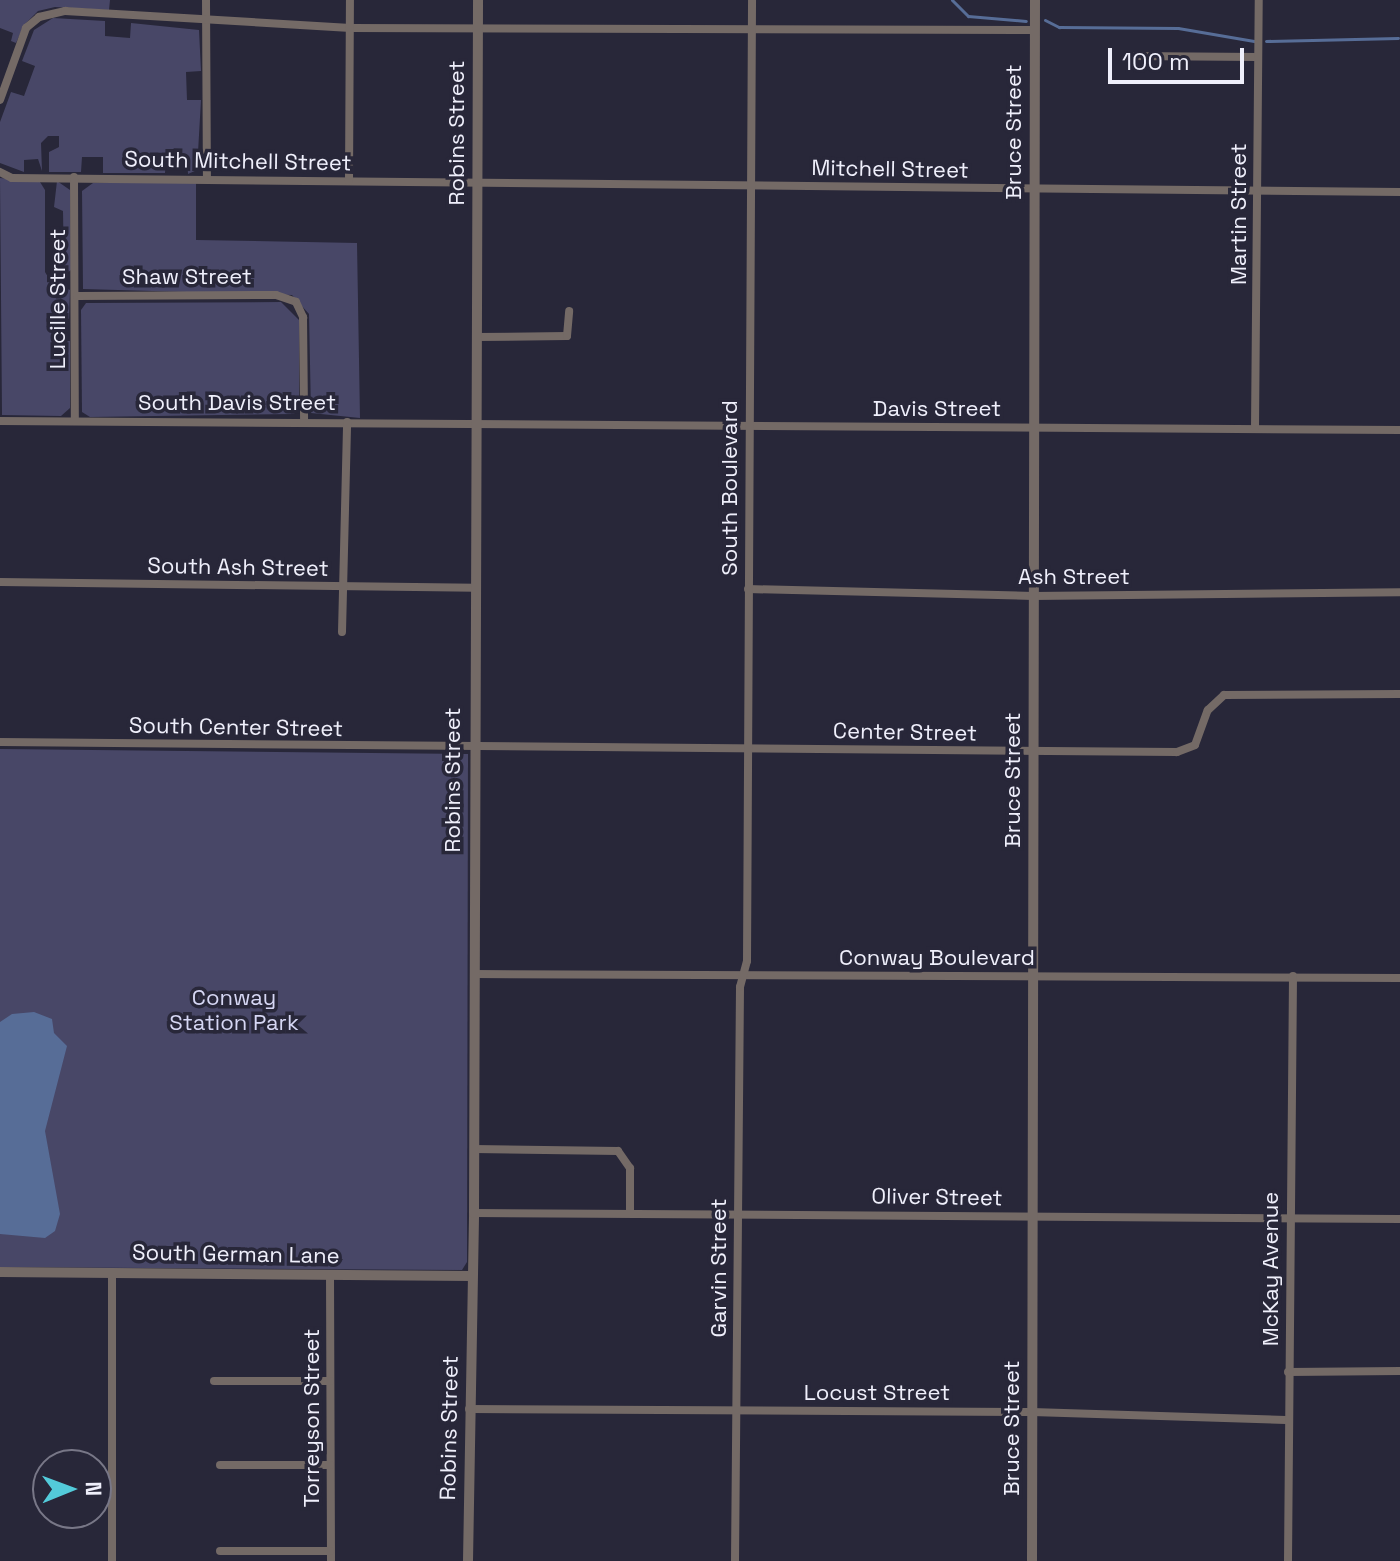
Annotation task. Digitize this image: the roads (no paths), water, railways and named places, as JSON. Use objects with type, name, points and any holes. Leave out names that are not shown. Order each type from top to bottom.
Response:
[{"type":"street","points":[[206,0],[207,178]]},
{"type":"street","points":[[349,181],[350,0]]},
{"type":"street","name":"Robins Street","points":[[468,1561],[474,1213],[472,748],[478,0]]},
{"type":"street","name":"South Boulevard","points":[[743,975],[752,0]]},
{"type":"street","name":"Bruce Street","points":[[1032,1561],[1035,0]]},
{"type":"street","name":"Martin Street","points":[[1255,428],[1259,0]]},
{"type":"street","points":[[0,100],[26,28],[39,17],[65,11],[206,23],[350,28],[1034,30]]},
{"type":"street","points":[[1130,56],[1258,57]]},
{"type":"street","name":"South Mitchell Street","points":[[0,172],[12,178],[477,180]]},
{"type":"street","name":"Lucille Street","points":[[74,177],[77,296],[75,421]]},
{"type":"street","name":"Mitchell Street","points":[[477,180],[750,186],[1400,192]]},
{"type":"street","name":"Shaw Street","points":[[77,296],[276,295],[296,302],[303,317],[304,420]]},
{"type":"street","points":[[476,337],[567,336],[569,311]]},
{"type":"street","name":"South Davis Street","points":[[0,421],[474,423]]},
{"type":"street","points":[[342,632],[347,422]]},
{"type":"street","name":"Davis Street","points":[[474,423],[1400,430]]},
{"type":"street","name":"South Ash Street","points":[[0,582],[475,588]]},
{"type":"street","name":"Ash Street","points":[[748,589],[1033,596],[1400,592]]},
{"type":"street","name":"Center Street","points":[[472,748],[1187,750],[1195,745],[1208,710],[1224,695],[1400,694]]},
{"type":"street","name":"South Center Street","points":[[0,742],[472,748]]},
{"type":"street","name":"Conway Boulevard","points":[[474,974],[1400,978]]},
{"type":"street","name":"Garvin Street","points":[[735,1561],[737,1212],[743,975]]},
{"type":"street","name":"McKay Avenue","points":[[1288,1561],[1286,1420],[1293,976]]},
{"type":"street","points":[[474,1149],[618,1151],[630,1168],[630,1213]]},
{"type":"street","name":"Oliver Street","points":[[474,1213],[737,1212],[1289,1221],[1400,1219]]},
{"type":"street","name":"South German Lane","points":[[0,1272],[472,1276]]},
{"type":"street","points":[[112,1272],[112,1561]]},
{"type":"street","name":"Torreyson Street","points":[[330,1275],[331,1561]]},
{"type":"street","points":[[1288,1372],[1400,1371]]},
{"type":"street","points":[[214,1381],[330,1381]]},
{"type":"street","name":"Locust Street","points":[[469,1409],[1032,1412],[1286,1420]]},
{"type":"street","points":[[220,1465],[330,1465]]},
{"type":"street","points":[[220,1551],[330,1551]]},
{"type":"waterway","points":[[952,0],[968,16],[1026,21]]},
{"type":"waterway","points":[[1045,20],[1059,27],[1178,28],[1254,41]]},
{"type":"waterway","points":[[1266,41],[1398,38]]},
{"type":"park label","name":"Conway Station Park","points":[[234,1010]]}]
